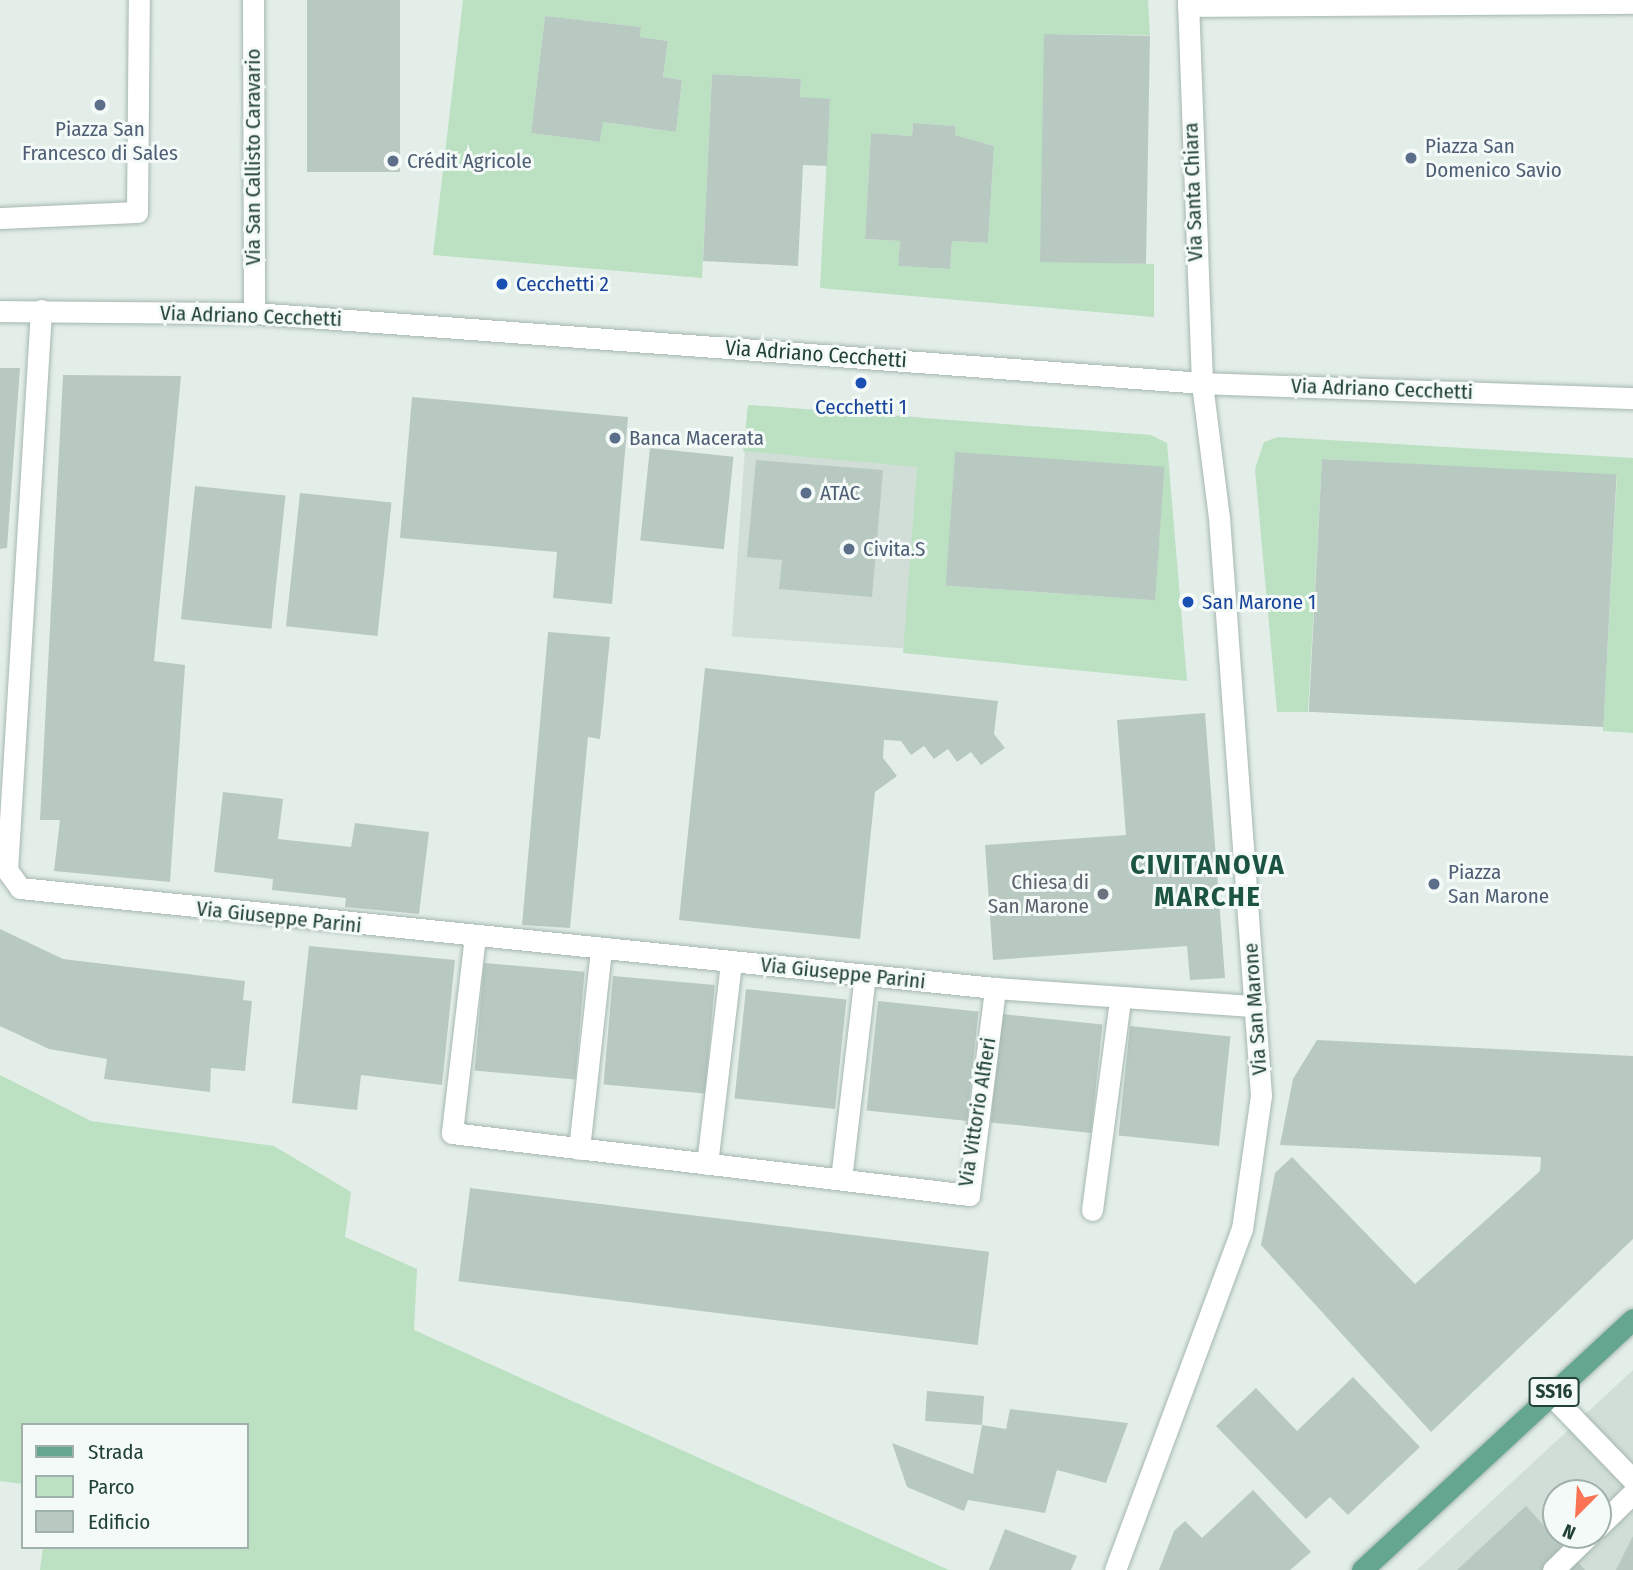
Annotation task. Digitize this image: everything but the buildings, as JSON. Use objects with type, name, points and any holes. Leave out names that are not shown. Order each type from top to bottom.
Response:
[{"type":"main road","name":"SS16","points":[[1369,1568],[1633,1319]]},
{"type":"street","points":[[0,218],[137,212],[139,0]]},
{"type":"street","name":"Via San Callisto Caravario","points":[[253,0],[254,313]]},
{"type":"street","points":[[1188,3],[1633,3]]},
{"type":"street","name":"Via Santa Chiara","points":[[1188,3],[1202,383]]},
{"type":"street","name":"Via Giuseppe Parini","points":[[41,310],[10,881],[30,892],[865,976],[1120,999],[1255,1006]]},
{"type":"street","name":"Via Adriano Cecchetti","points":[[0,311],[254,313],[1202,383],[1633,398]]},
{"type":"street","name":"Via San Marone","points":[[1115,1570],[1242,1229],[1261,1095],[1219,518],[1202,383]]},
{"type":"street","name":"Via Vittorio Alfieri","points":[[475,936],[452,1133],[969,1195],[995,988]]},
{"type":"street","points":[[579,1149],[601,949]]},
{"type":"street","points":[[708,1164],[731,962]]},
{"type":"street","points":[[841,1179],[865,976]]},
{"type":"street","points":[[1092,1210],[1120,999]]},
{"type":"street","points":[[1551,1395],[1633,1480]]},
{"type":"street","points":[[1612,1513],[1633,1493]]},
{"type":"street","points":[[1553,1570],[1575,1549]]},
{"type":"shaded area","points":[[748,405],[921,417],[904,649],[732,636]]},
{"type":"shaded area","points":[[1633,1370],[1633,1570],[1417,1570]]},
{"type":"green space","points":[[463,0],[1148,0],[1150,35],[1044,34],[1044,261],[1154,264],[1154,317],[820,288],[830,100],[800,97],[801,79],[712,74],[702,278],[433,255]],"holes":[[[545,16],[641,27],[640,37],[668,41],[663,77],[682,80],[676,132],[603,122],[600,142],[531,133]],[[913,123],[955,126],[955,135],[994,146],[988,243],[952,241],[950,269],[898,266],[900,241],[865,239],[871,133],[912,136]]]},
{"type":"green space","points":[[748,405],[1151,435],[1167,443],[1187,681],[903,653],[917,467],[743,451]],"holes":[[[955,453],[1164,468],[1155,600],[946,586]]]},
{"type":"green space","points":[[1278,437],[1633,458],[1633,733],[1603,731],[1617,476],[1322,459],[1308,712],[1277,712],[1255,469],[1264,442]]},
{"type":"green space","points":[[0,1075],[91,1121],[274,1146],[351,1192],[345,1237],[417,1269],[414,1330],[949,1570],[40,1570],[43,1549],[248,1549],[248,1423],[21,1423],[21,1484],[0,1481]]},
{"type":"place","name":"Piazza San Francesco di Sales","points":[[100,105]]},
{"type":"place","name":"Piazza San Domenico Savio","points":[[1411,158]]},
{"type":"place","name":"Crédit Agricole","points":[[393,161]]},
{"type":"place","name":"Cecchetti 2","points":[[502,284]]},
{"type":"place","name":"Cecchetti 1","points":[[861,383]]},
{"type":"place","name":"Banca Macerata","points":[[615,438]]},
{"type":"place","name":"ATAC","points":[[806,493]]},
{"type":"place","name":"Civita.S","points":[[849,549]]},
{"type":"place","name":"San Marone 1","points":[[1188,602]]},
{"type":"place","name":"Piazza San Marone","points":[[1434,884]]},
{"type":"place","name":"Chiesa di San Marone","points":[[1103,894]]},
{"type":"district","name":"CIVITANOVA MARCHE","points":[[1208,881]]}]
